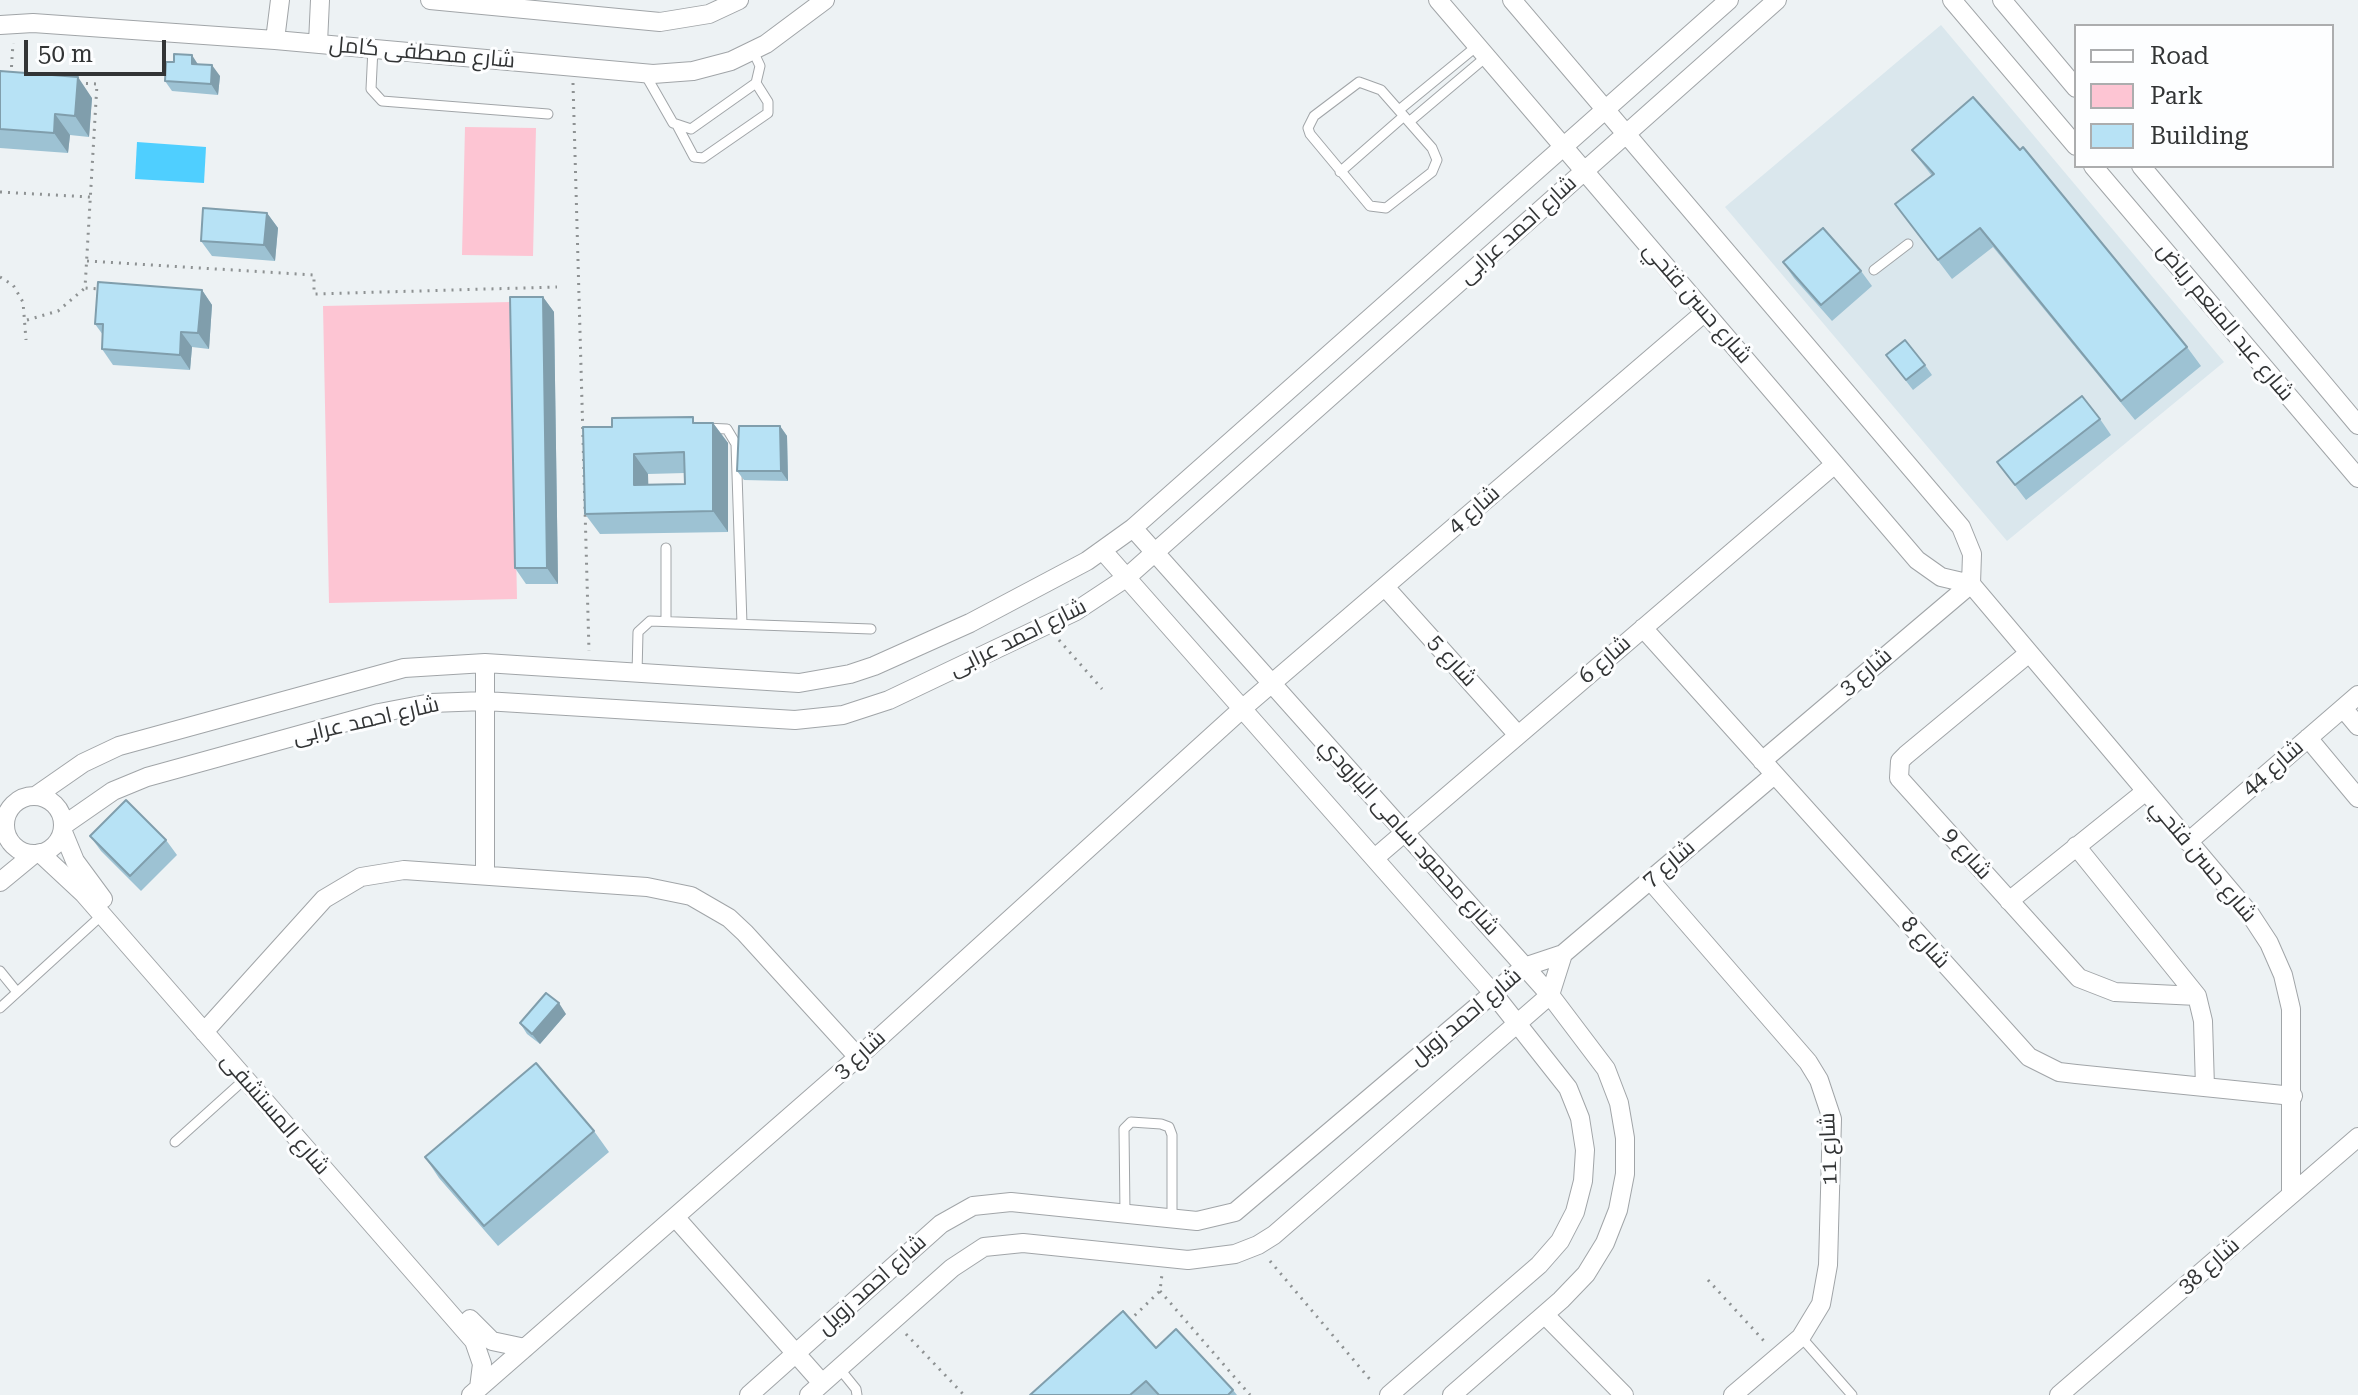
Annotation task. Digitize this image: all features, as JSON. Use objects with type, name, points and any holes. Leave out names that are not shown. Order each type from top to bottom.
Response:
[{"type":"street","points":[[275,40],[280,0]]},
{"type":"street","points":[[318,43],[320,0]]},
{"type":"street","points":[[430,0],[660,22],[709,14],[739,0]]},
{"type":"street","name":"شارع مصطفى كامل","points":[[7,24],[318,43],[645,74],[693,71],[753,51],[825,0]]},
{"type":"street","name":"شارع حسن فتحي","points":[[1438,0],[1924,567],[1941,577],[1971,584],[2250,914],[2283,975],[2291,1009],[2291,1194]]},
{"type":"street","points":[[1512,0],[1961,527],[1972,554],[1971,584]]},
{"type":"street","name":"شارع احمد عرابى","points":[[37,795],[83,763],[139,739],[377,674],[431,665],[485,663],[799,683],[850,674],[970,623],[1103,551],[1133,528],[1729,0]]},
{"type":"street","name":"شارع احمد عرابى","points":[[63,829],[113,791],[147,777],[405,707],[485,701],[819,719],[889,700],[1046,625],[1093,601],[1126,578],[1777,0]]},
{"type":"street","points":[[1952,0],[2074,144]]},
{"type":"street","points":[[2002,0],[2074,86]]},
{"type":"street","name":"شارع عبد المنعم رياض","points":[[2095,168],[2358,478]]},
{"type":"street","name":"شارع عبد المنعم رياض","points":[[2143,168],[2358,425]]},
{"type":"street","name":"شارع 4","points":[[1243,708],[1705,312]]},
{"type":"street","name":"شارع 6","points":[[1376,857],[1835,464]]},
{"type":"street","name":"شارع محمود سامى البارودي","points":[[1133,528],[1550,995],[1606,1069],[1619,1103],[1625,1162],[1618,1210],[1605,1243],[1586,1274],[1545,1315],[1452,1395]]},
{"type":"street","name":"شارع محمود سامى البارودي","points":[[1103,551],[1493,993],[1568,1088],[1580,1118],[1585,1150],[1583,1181],[1575,1212],[1560,1241],[1412,1388],[1389,1395]]},
{"type":"street","name":"شارع 3","points":[[1768,768],[1971,584]]},
{"type":"street","name":"شارع 5","points":[[1385,587],[1518,735]]},
{"type":"street","name":"شارع 8","points":[[1643,628],[2029,1057],[2059,1072],[2293,1096]]},
{"type":"street","name":"شارع 9","points":[[2029,653],[1906,755],[1898,769],[1904,784],[2079,978],[2090,985],[2115,992],[2197,996]]},
{"type":"street","points":[[485,663],[485,875]]},
{"type":"street","name":"شارع 44","points":[[2188,842],[2358,695]]},
{"type":"street","name":"شارع 3","points":[[475,1392],[858,1057],[1243,708]]},
{"type":"street","points":[[2343,708],[2358,726]]},
{"type":"street","points":[[2308,738],[2358,798]]},
{"type":"street","name":"شارع 7","points":[[1563,954],[1650,880],[1768,768]]},
{"type":"street","points":[[2009,901],[2146,791]]},
{"type":"street","points":[[0,882],[37,853],[58,842],[63,829],[56,805],[37,795],[26,796],[4,814],[6,830],[16,847],[37,853]]},
{"type":"street","name":"شارع المستشفى","points":[[63,829],[75,861],[93,888],[208,1027],[245,1079],[474,1341],[482,1364],[475,1392]]},
{"type":"street","points":[[2076,846],[2197,996],[2203,1021],[2205,1087]]},
{"type":"street","name":"شارع المستشفى","points":[[37,853],[102,915],[208,1027],[483,1334],[502,1346],[525,1348]]},
{"type":"street","points":[[208,1027],[324,899],[341,886],[382,871],[485,875],[658,888],[711,906],[745,933],[858,1057]]},
{"type":"street","name":"شارع 11","points":[[1650,880],[1808,1062],[1827,1099],[1833,1140],[1826,1285],[1817,1312],[1801,1337],[1733,1395]]},
{"type":"street","name":"شارع احمد زويل","points":[[749,1395],[941,1224],[973,1206],[1011,1202],[1210,1220],[1235,1212],[1524,967],[1563,954]]},
{"type":"street","name":"شارع احمد زويل","points":[[815,1389],[967,1256],[1004,1243],[1188,1260],[1224,1256],[1258,1245],[1274,1235],[1550,995],[1563,954]]},
{"type":"street","name":"شارع 38","points":[[2059,1395],[2358,1137]]},
{"type":"street","points":[[675,1217],[796,1353],[815,1389]]},
{"type":"street","points":[[1545,1315],[1624,1395]]},
{"type":"lane","points":[[373,48],[371,89],[382,101],[548,114]]},
{"type":"lane","points":[[678,127],[691,129],[756,83],[760,66],[753,51]]},
{"type":"lane","points":[[1340,172],[1482,51]]},
{"type":"lane","points":[[1404,116],[1482,51]]},
{"type":"lane","points":[[645,74],[694,157],[703,158],[768,113],[769,104],[756,83]]},
{"type":"lane","points":[[1359,82],[1374,85],[1435,153],[1436,167],[1392,206],[1370,206],[1340,172],[1308,128],[1314,116],[1359,82]]},
{"type":"lane","points":[[1874,270],[1908,244]]},
{"type":"lane","points":[[690,429],[723,427],[735,437],[742,624]]},
{"type":"lane","points":[[666,548],[666,621]]},
{"type":"lane","points":[[637,674],[638,632],[650,621],[871,629]]},
{"type":"lane","points":[[0,1008],[102,915]]},
{"type":"lane","points":[[0,971],[17,992]]},
{"type":"lane","points":[[175,1142],[245,1079]]},
{"type":"lane","points":[[1125,1213],[1124,1129],[1131,1122],[1161,1124],[1169,1127],[1172,1135],[1172,1218]]},
{"type":"lane","points":[[1801,1337],[1852,1395]]},
{"type":"lane","points":[[839,1368],[856,1389],[857,1395]]},
{"type":"path","points":[[0,78],[11,79],[7,24]]},
{"type":"path","points":[[573,67],[589,671]]},
{"type":"path","points":[[68,83],[97,84],[85,288]]},
{"type":"path","points":[[0,192],[90,197]]},
{"type":"path","points":[[87,261],[314,275],[314,294],[557,287]]},
{"type":"path","points":[[0,277],[19,293],[27,320],[26,340]]},
{"type":"path","points":[[27,320],[51,314],[85,288],[100,289]]},
{"type":"path","points":[[1046,625],[1102,689]]},
{"type":"path","points":[[1258,1245],[1293,1292],[1374,1384]]},
{"type":"path","points":[[1708,1280],[1778,1356]]},
{"type":"path","points":[[1127,1322],[1160,1291],[1250,1395]]},
{"type":"path","points":[[893,1320],[964,1395]]},
{"type":"shaded area","points":[[1941,25],[2224,362],[2007,541],[1725,207]]},
{"type":"green space","points":[[465,127],[536,128],[533,256],[462,255]]},
{"type":"green space","points":[[511,302],[517,599],[329,603],[323,306]]},
{"type":"water","points":[[137,142],[206,147],[204,183],[135,179]]},
{"type":"building","points":[[174,54],[192,55],[192,64],[212,65],[211,84],[165,81],[166,62],[174,62]]},
{"type":"building","points":[[0,71],[78,77],[75,116],[55,114],[54,133],[0,129]]},
{"type":"building","points":[[1973,97],[2020,150],[2023,147],[2187,347],[2121,401],[1980,228],[1938,260],[1895,204],[1934,174],[1912,150]]},
{"type":"building","points":[[203,208],[267,213],[264,245],[201,241]]},
{"type":"building","points":[[1823,228],[1861,271],[1821,305],[1783,262]]},
{"type":"building","points":[[98,282],[202,290],[198,333],[181,332],[180,355],[102,349],[103,324],[95,324]]},
{"type":"building","points":[[510,297],[543,297],[547,568],[515,568]]},
{"type":"building","points":[[1905,340],[1925,365],[1906,380],[1886,355]]},
{"type":"building","points":[[2082,396],[2100,419],[2015,485],[1997,462]]},
{"type":"building","points":[[693,417],[693,423],[713,423],[713,511],[585,514],[583,427],[612,427],[612,418]],"holes":[[[684,452],[685,484],[634,485],[634,454]]]},
{"type":"building","points":[[739,426],[780,426],[781,471],[737,471]]},
{"type":"building","points":[[126,800],[166,840],[130,876],[90,836]]},
{"type":"building","points":[[546,993],[559,1003],[532,1034],[520,1023]]},
{"type":"building","points":[[536,1063],[594,1131],[484,1226],[425,1157]]},
{"type":"building","points":[[1123,1311],[1156,1348],[1176,1329],[1233,1390],[1228,1395],[1159,1395],[1146,1381],[1130,1395],[1030,1395]]}]
